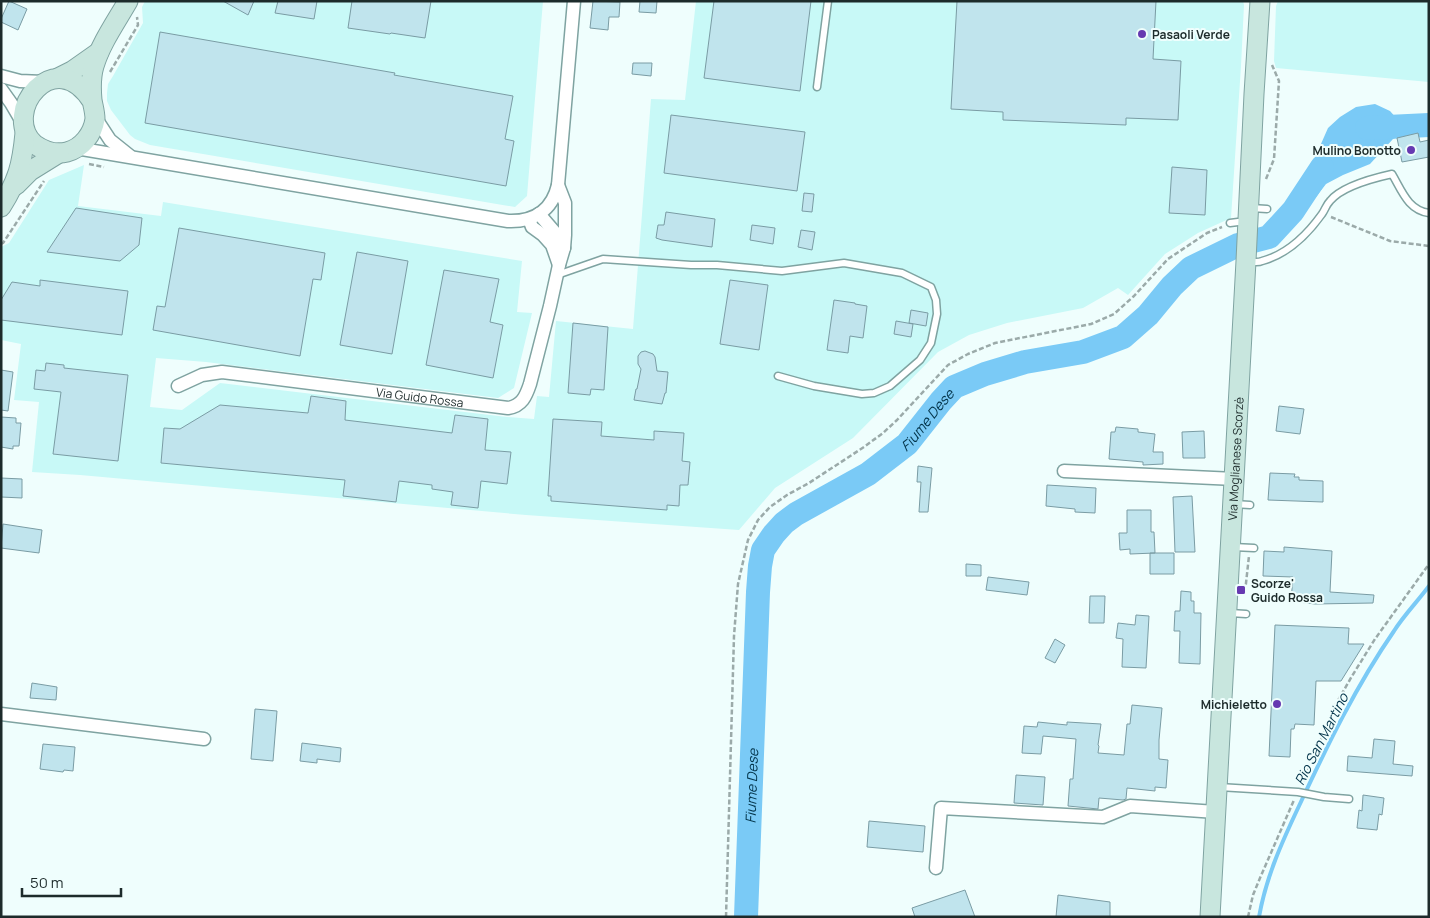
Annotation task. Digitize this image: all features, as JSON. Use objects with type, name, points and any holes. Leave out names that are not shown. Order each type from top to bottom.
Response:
[{"type":"main road","name":"Via Moglianese Scorzè","points":[[1210,917],[1231,547],[1241,505],[1234,478],[1251,215],[1254,94],[1260,1]]},
{"type":"main road","points":[[1,207],[13,188],[20,170],[23,127],[22,108],[26,97],[33,88],[72,71],[99,52],[132,6]]},
{"type":"main road","points":[[13,188],[30,171],[74,155],[86,140],[92,130],[92,76],[99,52]]},
{"type":"main road","points":[[50,80],[68,80],[78,85],[86,92],[93,109]]},
{"type":"main road","points":[[23,127],[31,142],[39,148],[49,152],[74,155]]},
{"type":"street","name":"Via Guido Rossa","points":[[534,217],[548,207],[553,200],[558,185],[574,1]]},
{"type":"street","points":[[1,76],[20,81],[50,80]]},
{"type":"street","points":[[1,89],[11,103],[23,127]]},
{"type":"street","points":[[93,109],[110,140],[132,157]]},
{"type":"street","points":[[74,155],[132,157],[508,221],[522,221],[534,217]]},
{"type":"street","name":"Via Guido Rossa","points":[[178,386],[202,375],[222,372],[513,408],[526,396],[564,248],[565,203],[558,185]]},
{"type":"street","points":[[534,217],[558,236],[564,248]]},
{"type":"street","points":[[534,217],[532,227],[552,245],[558,270]]},
{"type":"street","points":[[1064,471],[1234,478]]},
{"type":"street","points":[[1,714],[204,739]]},
{"type":"street","points":[[936,868],[941,808],[1103,817],[1130,806],[1216,812]]},
{"type":"lane","points":[[817,87],[828,1]]},
{"type":"lane","points":[[1247,256],[1260,262],[1276,256],[1302,239],[1330,201],[1345,190],[1378,177],[1392,174],[1415,209],[1429,213]]},
{"type":"lane","points":[[558,270],[604,259],[691,266],[717,265],[782,271],[844,263],[902,273],[931,287],[936,300],[937,314],[931,343],[920,360],[890,386],[874,393],[862,394],[814,386],[778,376]]},
{"type":"lane","points":[[1231,547],[1254,548]]},
{"type":"lane","points":[[1227,613],[1246,614]]},
{"type":"lane","points":[[1217,787],[1300,793],[1349,799]]},
{"type":"path","points":[[108,75],[138,25],[132,6]]},
{"type":"path","points":[[726,917],[734,636],[738,584],[748,540],[758,520],[770,507],[864,447],[898,420],[948,365],[995,343],[1091,324],[1114,314],[1134,296],[1168,259],[1207,233],[1251,215],[1274,159],[1278,82],[1271,60]]},
{"type":"path","points":[[74,155],[93,166],[110,168]]},
{"type":"path","points":[[1,244],[47,176]]},
{"type":"path","points":[[1323,213],[1355,228],[1390,241],[1429,246]]},
{"type":"path","points":[[1248,917],[1253,895],[1260,878],[1300,793],[1336,704],[1375,639],[1429,564]]},
{"type":"shaded area","points":[[145,1],[543,1],[527,196],[515,207],[150,145],[135,139],[111,110],[107,101],[107,93],[108,84],[143,23],[142,7]]},
{"type":"shaded area","points":[[696,1],[1243,1],[1241,66],[1231,218],[1198,233],[1165,254],[1128,295],[1118,288],[1083,308],[1007,323],[969,335],[938,352],[853,438],[775,488],[739,530],[526,515],[32,472],[39,402],[14,400],[21,344],[1,340],[1,247],[9,243],[49,180],[84,165],[78,206],[161,216],[163,202],[522,261],[517,312],[532,313],[514,388],[498,398],[206,362],[156,358],[150,407],[182,410],[220,383],[534,419],[537,396],[549,397],[556,321],[633,329],[651,99],[685,100]]},
{"type":"shaded area","points":[[1278,1],[1429,1],[1429,82],[1276,68],[1274,61],[1276,6]]},
{"type":"water","points":[[1375,104],[1390,111],[1398,120],[1400,136],[1393,139],[1370,164],[1326,184],[1316,197],[1299,191],[1328,128],[1340,117],[1356,107]]},
{"type":"building","points":[[9,1],[27,9],[18,30],[1,22]]},
{"type":"building","points":[[223,1],[254,1],[248,15]]},
{"type":"building","points":[[278,1],[317,1],[314,19],[275,13]]},
{"type":"building","points":[[352,1],[431,1],[425,38],[348,28]]},
{"type":"building","points":[[593,1],[620,2],[619,17],[609,17],[608,30],[590,28]]},
{"type":"building","points":[[640,1],[657,1],[656,13],[639,12]]},
{"type":"building","points":[[714,1],[811,1],[800,91],[704,78]]},
{"type":"building","points":[[957,1],[1156,1],[1153,59],[1181,61],[1178,120],[1126,118],[1126,125],[1003,120],[1003,112],[951,109]]},
{"type":"building","points":[[160,32],[395,73],[394,75],[513,96],[505,139],[514,141],[506,186],[145,123]]},
{"type":"building","points":[[633,63],[652,63],[651,76],[632,74]]},
{"type":"building","points":[[671,115],[805,132],[797,191],[664,173]]},
{"type":"building","name":"Mulino Bonotto","points":[[1418,133],[1420,142],[1429,140],[1429,157],[1402,162],[1397,138]]},
{"type":"building","points":[[1172,167],[1207,170],[1205,215],[1169,213]]},
{"type":"building","points":[[804,193],[814,194],[812,212],[802,211]]},
{"type":"building","points":[[76,208],[142,218],[139,245],[120,261],[47,252]]},
{"type":"building","points":[[666,212],[715,219],[712,247],[656,238],[658,225],[664,225]]},
{"type":"building","points":[[752,225],[775,228],[773,244],[750,240]]},
{"type":"building","points":[[179,228],[325,253],[321,280],[313,279],[300,356],[153,330],[157,306],[165,307]]},
{"type":"building","points":[[801,230],[815,232],[812,250],[798,247]]},
{"type":"building","points":[[357,252],[408,261],[392,354],[340,345]]},
{"type":"building","points":[[444,270],[499,279],[490,322],[503,325],[493,378],[426,365]]},
{"type":"building","points":[[40,280],[128,291],[122,335],[1,320],[1,300],[12,282],[40,286]]},
{"type":"building","points":[[730,280],[768,285],[759,350],[720,344]]},
{"type":"building","points":[[834,300],[867,306],[863,338],[850,336],[848,353],[827,350]]},
{"type":"building","points":[[911,310],[928,313],[926,326],[909,323]]},
{"type":"building","points":[[896,321],[913,324],[911,337],[894,334]]},
{"type":"building","points":[[573,323],[608,327],[604,390],[591,389],[590,395],[568,393]]},
{"type":"building","points":[[645,351],[653,354],[655,357],[657,371],[668,372],[666,393],[662,404],[634,400],[641,369],[638,364],[638,356],[641,352]]},
{"type":"building","points":[[46,363],[64,365],[64,368],[128,375],[118,461],[53,454],[61,392],[34,389],[36,370],[45,371]]},
{"type":"building","points":[[1,370],[13,372],[8,411],[1,410]]},
{"type":"building","points":[[311,396],[346,401],[345,420],[452,433],[455,415],[488,419],[485,450],[511,452],[507,484],[481,481],[478,508],[451,505],[453,492],[432,489],[432,485],[399,481],[396,502],[343,496],[345,480],[161,463],[164,428],[180,429],[220,405],[308,413]]},
{"type":"building","points":[[1279,406],[1304,409],[1300,434],[1276,431]]},
{"type":"building","points":[[1,417],[16,418],[16,423],[21,423],[19,446],[13,446],[13,449],[1,447]]},
{"type":"building","points":[[553,419],[602,422],[601,436],[654,440],[654,431],[684,433],[682,461],[690,462],[688,485],[680,485],[679,506],[667,505],[667,510],[551,501],[551,496],[548,496]]},
{"type":"building","points":[[1116,427],[1138,429],[1138,432],[1155,434],[1153,452],[1163,452],[1163,464],[1143,465],[1143,462],[1109,459],[1111,432],[1115,432]]},
{"type":"building","points":[[1204,431],[1205,458],[1183,458],[1182,432]]},
{"type":"building","points":[[918,466],[932,468],[928,512],[919,512],[921,482],[917,482]]},
{"type":"building","points":[[1270,473],[1295,474],[1294,477],[1299,477],[1299,480],[1323,481],[1323,502],[1268,500]]},
{"type":"building","points":[[1,478],[22,479],[22,498],[1,497]]},
{"type":"building","points":[[1047,485],[1096,488],[1095,513],[1075,512],[1075,509],[1046,506]]},
{"type":"building","points":[[1192,496],[1195,552],[1175,552],[1173,497]]},
{"type":"building","points":[[1127,510],[1151,510],[1151,532],[1154,532],[1155,553],[1130,554],[1130,549],[1120,550],[1119,533],[1127,533]]},
{"type":"building","points":[[3,524],[42,530],[39,553],[1,548]]},
{"type":"building","points":[[1284,547],[1332,551],[1330,592],[1374,595],[1373,603],[1315,604],[1291,601],[1293,577],[1263,576],[1264,551],[1284,552]]},
{"type":"building","points":[[1150,553],[1174,553],[1174,574],[1150,574]]},
{"type":"building","points":[[966,564],[981,565],[981,576],[966,576]]},
{"type":"building","points":[[988,577],[1029,582],[1027,595],[986,590]]},
{"type":"building","points":[[1181,591],[1191,592],[1191,601],[1194,601],[1194,613],[1201,613],[1200,664],[1179,663],[1180,631],[1174,631],[1175,611],[1180,611]]},
{"type":"building","points":[[1090,596],[1105,596],[1104,623],[1089,623]]},
{"type":"building","points":[[1136,615],[1149,616],[1146,668],[1122,667],[1123,639],[1116,638],[1118,623],[1135,625]]},
{"type":"building","points":[[1275,625],[1349,628],[1348,644],[1364,644],[1341,681],[1316,681],[1314,725],[1295,724],[1294,729],[1291,729],[1290,757],[1269,756]]},
{"type":"building","points":[[1055,639],[1065,645],[1055,663],[1045,658]]},
{"type":"building","points":[[32,683],[57,687],[56,700],[30,698]]},
{"type":"building","points":[[1132,705],[1162,708],[1159,759],[1168,760],[1166,788],[1155,787],[1155,791],[1127,788],[1126,799],[1099,798],[1098,809],[1068,806],[1070,779],[1073,779],[1076,739],[1043,736],[1041,754],[1022,753],[1024,726],[1037,727],[1038,722],[1067,725],[1067,722],[1101,724],[1098,753],[1124,755],[1127,724],[1130,724]]},
{"type":"building","points":[[255,709],[277,711],[273,761],[251,759]]},
{"type":"building","points":[[1374,739],[1395,741],[1393,764],[1413,766],[1412,776],[1347,771],[1348,756],[1372,758]]},
{"type":"building","points":[[302,743],[341,748],[340,762],[317,759],[317,763],[300,761]]},
{"type":"building","points":[[43,744],[75,747],[73,771],[64,770],[63,772],[40,769]]},
{"type":"building","points":[[1016,775],[1045,777],[1043,805],[1014,803]]},
{"type":"building","points":[[1363,795],[1384,798],[1382,815],[1379,814],[1377,830],[1357,828],[1359,810],[1362,811]]},
{"type":"building","points":[[869,821],[925,826],[923,852],[867,847]]},
{"type":"building","points":[[965,890],[975,917],[915,917],[912,908]]},
{"type":"building","points":[[1058,895],[1110,902],[1110,917],[1056,917]]},
{"type":"waterway","name":"Fiume Dese","points":[[1367,128],[1429,125]]},
{"type":"waterway","name":"Fiume Dese","points":[[746,917],[758,592],[763,550],[774,534],[796,514],[868,474],[907,444],[954,387],[985,374],[1025,362],[1083,352],[1123,337],[1148,315],[1172,286],[1191,268],[1238,245],[1269,237],[1293,211],[1322,167]]},
{"type":"waterway","name":"Rio San Martino","points":[[1259,917],[1270,874],[1281,846],[1331,739],[1380,652],[1402,619],[1429,586]]},
{"type":"place","name":"Pasaoli Verde","points":[[1142,34]]},
{"type":"place","name":"Mulino Bonotto","points":[[1411,150]]},
{"type":"place","name":"Scorze' Guido Rossa","points":[[1241,590]]},
{"type":"place","name":"Michieletto","points":[[1277,704]]}]
